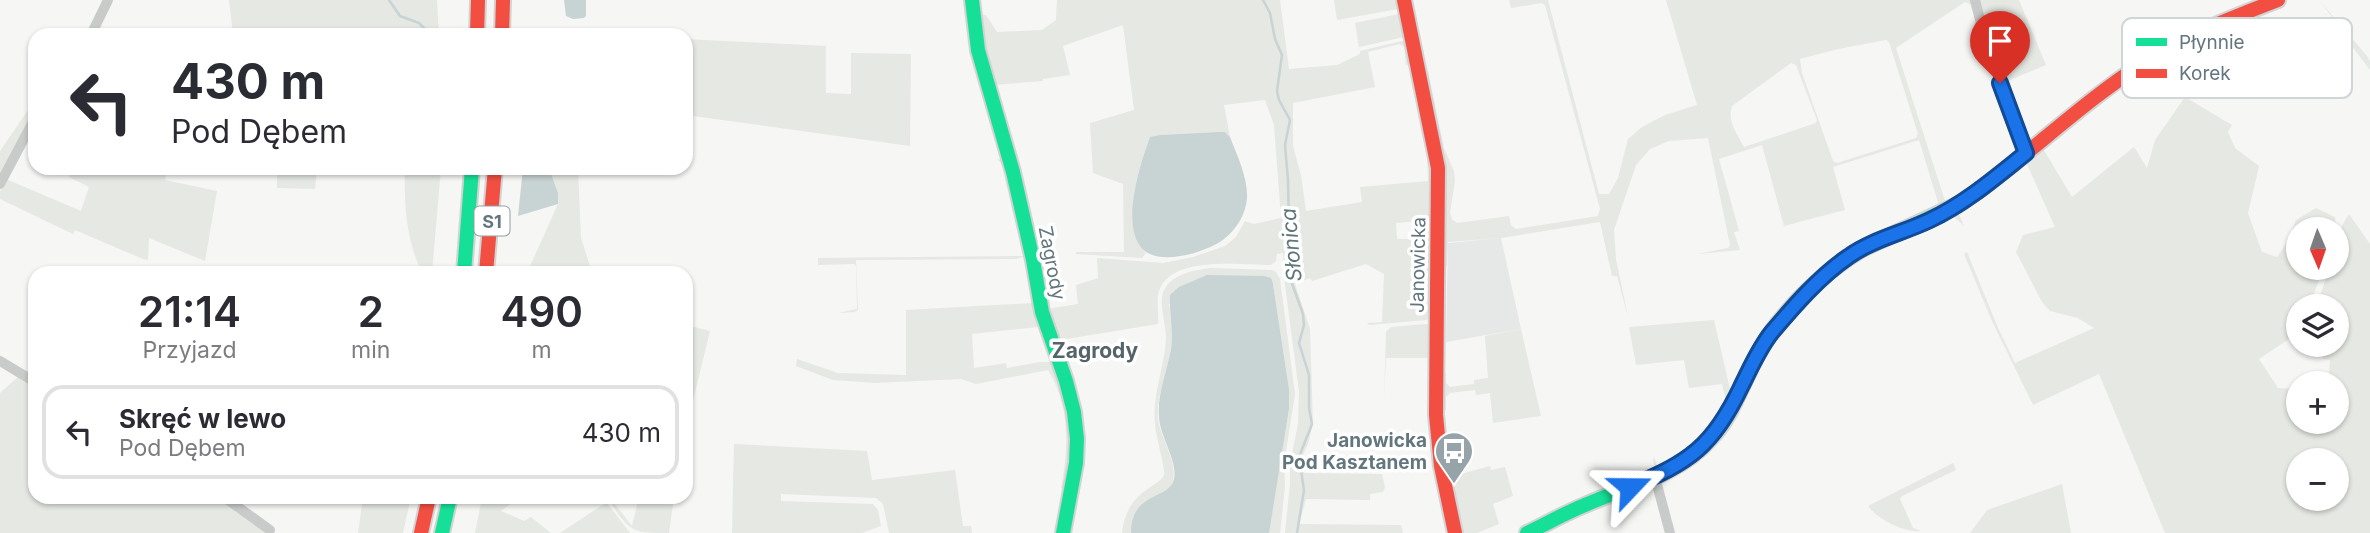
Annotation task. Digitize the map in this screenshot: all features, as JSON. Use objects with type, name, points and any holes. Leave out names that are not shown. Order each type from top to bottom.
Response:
[{"type":"main road","points":[[477,28],[478,0]]},
{"type":"main road","points":[[502,28],[503,0]]},
{"type":"main road","name":"Zagrody","points":[[972,0],[978,50],[1013,172],[1042,312],[1074,412],[1076,463],[1063,533]]},
{"type":"main road","name":"Janowicka","points":[[1404,0],[1438,168],[1436,415],[1441,466],[1455,533]]},
{"type":"main road","points":[[2230,18],[2278,0]]},
{"type":"main road","points":[[1527,533],[1581,507],[1655,477],[1685,460],[1712,437],[1768,338],[1839,263],[1869,244],[1948,211],[1996,178],[2122,78]]},
{"type":"main road","name":"S1","points":[[465,266],[471,175]]},
{"type":"main road","name":"S1","points":[[487,266],[494,175]]},
{"type":"main road","points":[[421,533],[427,504]]},
{"type":"main road","points":[[442,533],[448,504]]},
{"type":"street","points":[[94,28],[107,0]]},
{"type":"street","points":[[1975,0],[1986,43],[2026,153]]},
{"type":"street","points":[[0,184],[28,131]]},
{"type":"street","points":[[0,361],[28,378]]},
{"type":"street","points":[[1655,477],[1670,533]]},
{"type":"street","points":[[234,504],[270,530]]},
{"type":"shaded area","points":[[229,0],[437,0],[439,28],[232,28]]},
{"type":"shaded area","points":[[564,0],[586,0],[586,16],[573,19],[566,16]]},
{"type":"shaded area","points":[[1057,0],[1280,0],[1289,69],[1337,65],[1360,54],[1360,51],[1402,41],[1406,43],[1410,64],[1406,66],[1404,47],[1400,44],[1368,52],[1375,87],[1293,103],[1293,146],[1301,175],[1306,211],[1362,202],[1360,187],[1428,181],[1427,155],[1433,158],[1434,178],[1429,181],[1429,185],[1434,186],[1432,220],[1396,223],[1397,239],[1424,239],[1424,229],[1432,230],[1431,317],[1426,320],[1369,325],[1367,323],[1382,322],[1384,274],[1366,264],[1295,284],[1310,329],[1313,423],[1302,457],[1304,473],[1382,474],[1385,487],[1383,492],[1370,494],[1370,500],[1306,499],[1299,524],[1401,525],[1403,533],[1285,533],[1290,464],[1298,424],[1299,392],[1283,253],[1277,254],[1276,261],[1271,265],[1208,264],[1177,272],[1166,280],[1159,291],[1158,324],[1054,341],[1047,309],[1078,304],[1076,285],[1098,278],[1097,258],[1163,263],[1193,257],[1225,246],[1236,237],[1245,221],[1254,224],[1281,218],[1274,125],[1265,100],[1224,105],[1230,137],[1225,132],[1217,132],[1150,138],[1134,196],[1134,227],[1146,253],[1142,258],[1076,254],[1124,252],[1123,184],[1093,173],[1090,123],[1134,110],[1123,25],[1063,46],[1070,75],[1043,81],[992,85],[977,14],[986,15],[997,32],[1042,30],[1056,20]]},
{"type":"shaded area","points":[[1334,0],[1400,0],[1399,9],[1337,20]]},
{"type":"shaded area","points":[[1509,0],[1548,0],[1599,194],[1609,194],[1618,178],[1628,139],[1642,127],[1665,115],[1697,105],[1666,0],[1973,0],[1979,26],[2021,152],[1962,198],[1946,207],[1942,206],[1942,209],[1924,219],[1940,209],[1919,140],[1833,167],[1845,210],[1784,226],[1762,145],[1719,159],[1739,231],[1734,232],[1740,250],[1697,254],[1728,248],[1730,245],[1708,138],[1669,141],[1650,149],[1636,165],[1614,230],[1616,259],[1628,317],[1617,276],[1612,276],[1600,222],[1501,238],[1448,242],[1447,266],[1444,264],[1446,170],[1425,72],[1428,71],[1444,148],[1454,171],[1450,213],[1457,223],[1509,216],[1511,225],[1516,229],[1598,216],[1600,209],[1545,5],[1542,3],[1511,8]],"holes":[[[1965,2],[1970,4],[2019,149],[1977,185],[1948,203],[1945,201],[1896,48]],[[1886,40],[1889,42],[1918,134],[1916,138],[1837,163],[1833,161],[1802,73],[1800,59]],[[1791,63],[1796,65],[1817,120],[1816,123],[1744,147],[1732,122],[1732,106]]]},
{"type":"shaded area","points":[[1978,0],[2019,0],[2046,65],[2005,82],[2029,143],[2051,125],[2028,146],[2002,83]]},
{"type":"shaded area","points":[[1399,14],[1404,37],[1359,47],[1355,23]]},
{"type":"shaded area","points":[[2352,38],[2370,61],[2370,70],[2352,46]]},
{"type":"shaded area","points":[[693,39],[826,46],[826,93],[851,94],[851,53],[911,54],[910,146],[693,116]]},
{"type":"shaded area","points":[[2187,98],[2232,125],[2228,132],[2235,148],[2259,166],[2248,213],[2262,252],[2277,257],[2286,244],[2286,280],[2319,280],[2314,294],[2286,294],[2286,341],[2259,359],[2278,388],[2286,388],[2286,434],[2349,434],[2349,371],[2329,371],[2330,360],[2323,357],[2349,357],[2349,294],[2321,294],[2325,280],[2349,280],[2349,214],[2370,244],[2370,533],[2165,533],[2099,374],[2033,405],[1992,321],[1964,254],[1967,252],[2015,363],[2094,328],[2078,318],[2050,311],[2042,302],[2016,252],[2023,235],[2055,227],[2026,162],[1958,212],[1964,226],[1952,215],[2042,147],[2072,197],[2134,147],[2147,168],[2155,140]]},
{"type":"shaded area","points":[[28,110],[28,124],[0,178],[0,151]]},
{"type":"shaded area","points":[[1225,132],[1230,137],[1239,159],[1247,190],[1245,210],[1240,221],[1224,239],[1205,249],[1168,257],[1147,253],[1135,235],[1133,208],[1134,192],[1150,137]]},
{"type":"shaded area","points":[[997,159],[1005,160],[1027,256],[1016,259],[856,260],[858,310],[838,313],[857,309],[856,266],[818,265],[818,258],[1023,256],[1005,168]]},
{"type":"shaded area","points":[[166,175],[165,180],[217,191],[205,261],[149,238],[148,260],[143,259],[75,230],[73,234],[0,199],[6,179],[81,211],[89,187],[69,177]]},
{"type":"shaded area","points":[[277,175],[316,175],[315,189],[277,188]]},
{"type":"shaded area","points":[[405,175],[440,175],[433,266],[419,266],[409,235]]},
{"type":"shaded area","points":[[522,175],[552,175],[558,193],[558,204],[518,216]]},
{"type":"shaded area","points":[[552,175],[578,175],[581,238],[590,266],[530,266],[558,204],[558,193]]},
{"type":"shaded area","points":[[2316,208],[2335,217],[2301,217]]},
{"type":"shaded area","points":[[1501,238],[1521,329],[1446,342],[1448,243]]},
{"type":"shaded area","points":[[1211,268],[1272,270],[1280,279],[1295,394],[1284,464],[1285,486],[1280,533],[1269,533],[1269,527],[1289,409],[1289,389],[1273,284],[1169,304],[1172,343],[1159,401],[1158,419],[1172,461],[1173,478],[1171,487],[1131,533],[1122,533],[1131,505],[1164,475],[1155,428],[1157,391],[1166,338],[1162,295],[1172,280]]},
{"type":"shaded area","points":[[1207,275],[1264,276],[1271,278],[1273,284],[1289,389],[1289,409],[1269,533],[1131,533],[1137,510],[1171,486],[1174,479],[1175,472],[1160,425],[1159,408],[1172,342],[1170,295],[1179,287]]},
{"type":"shaded area","points":[[1032,296],[1035,296],[1042,330],[1040,332],[1038,327],[972,334],[974,368],[1006,363],[1007,368],[1055,362],[1073,424],[1068,489],[1061,488],[1066,442],[1064,412],[1048,370],[976,384],[961,379],[874,383],[833,380],[796,366],[797,359],[838,373],[906,375],[906,310],[1032,303]]},
{"type":"shaded area","points":[[1714,320],[1730,389],[1735,388],[1742,372],[1743,376],[1727,407],[1710,432],[1689,452],[1659,471],[1655,469],[1654,457],[1658,469],[1689,450],[1706,435],[1727,405],[1722,384],[1689,388],[1684,360],[1636,365],[1629,327]]},
{"type":"shaded area","points":[[1426,324],[1432,326],[1431,356],[1386,358],[1384,400],[1386,332],[1391,327]]},
{"type":"shaded area","points":[[693,327],[710,331],[693,400]]},
{"type":"shaded area","points":[[1521,329],[1541,416],[1493,423],[1490,393],[1476,395],[1475,390],[1450,393],[1446,397],[1446,410],[1442,409],[1441,372],[1446,373],[1446,383],[1450,387],[1474,384],[1474,380],[1488,378],[1485,336]]},
{"type":"shaded area","points":[[18,377],[28,381],[28,504],[230,504],[270,533],[0,533],[0,393]]},
{"type":"shaded area","points":[[734,444],[867,451],[872,480],[955,470],[963,526],[971,526],[972,533],[889,533],[883,504],[876,498],[781,494],[781,501],[873,504],[878,510],[881,526],[862,533],[732,533]]},
{"type":"shaded area","points":[[1953,463],[1956,470],[1900,499],[1913,528],[1921,531],[1907,530],[1892,524],[1868,506]]},
{"type":"shaded area","points":[[1490,466],[1491,470],[1505,467],[1513,496],[1493,504],[1499,524],[1477,533],[1462,533],[1450,477]]},
{"type":"shaded area","points":[[2062,484],[2071,533],[1970,533],[1987,510]]},
{"type":"shaded area","points":[[362,504],[409,504],[403,533],[358,533]]},
{"type":"shaded area","points":[[481,504],[510,504],[501,511],[524,521],[531,517],[551,533],[475,533]]},
{"type":"shaded area","points":[[608,504],[630,533],[560,533]]},
{"type":"shaded area","points":[[613,504],[632,526],[637,504],[673,504],[669,533],[648,533],[629,526]]},
{"type":"waterway","points":[[389,0],[400,16],[419,23],[424,28]]},
{"type":"waterway","name":"Słonica","points":[[1263,0],[1270,13],[1275,39],[1282,55],[1277,91],[1290,120],[1285,145],[1290,278],[1303,314],[1304,325],[1299,343],[1309,375],[1312,424],[1299,457],[1304,490],[1297,533]]},
{"type":"traffic: fast","points":[[972,0],[978,50],[1013,172],[1042,312],[1074,412],[1076,463],[1063,533]]},
{"type":"traffic: fast","points":[[465,266],[471,175]]},
{"type":"traffic: fast","points":[[1527,533],[1578,508],[1652,478],[1698,451],[1725,420],[1764,343],[1801,297],[1862,249],[1959,204]]},
{"type":"traffic: fast","points":[[442,533],[448,504]]},
{"type":"traffic: jam","points":[[477,28],[478,0]]},
{"type":"traffic: jam","points":[[502,28],[503,0]]},
{"type":"traffic: jam","points":[[1404,0],[1438,168],[1436,415],[1441,466],[1455,533]]},
{"type":"traffic: jam","points":[[2233,18],[2278,0]]},
{"type":"traffic: jam","points":[[1959,204],[2122,77]]},
{"type":"traffic: jam","points":[[487,266],[494,175]]},
{"type":"traffic: jam","points":[[421,533],[427,504]]},
{"type":"place","name":"Janowicka Pod Kasztanem","points":[[1454,485]]},
{"type":"district","name":"Zagrody","points":[[1095,350]]},
{"type":"route","points":[[1630,487],[1676,466],[1712,437],[1773,330],[1845,258],[1869,244],[1948,211],[1996,178],[2026,153],[2000,83]]}]
